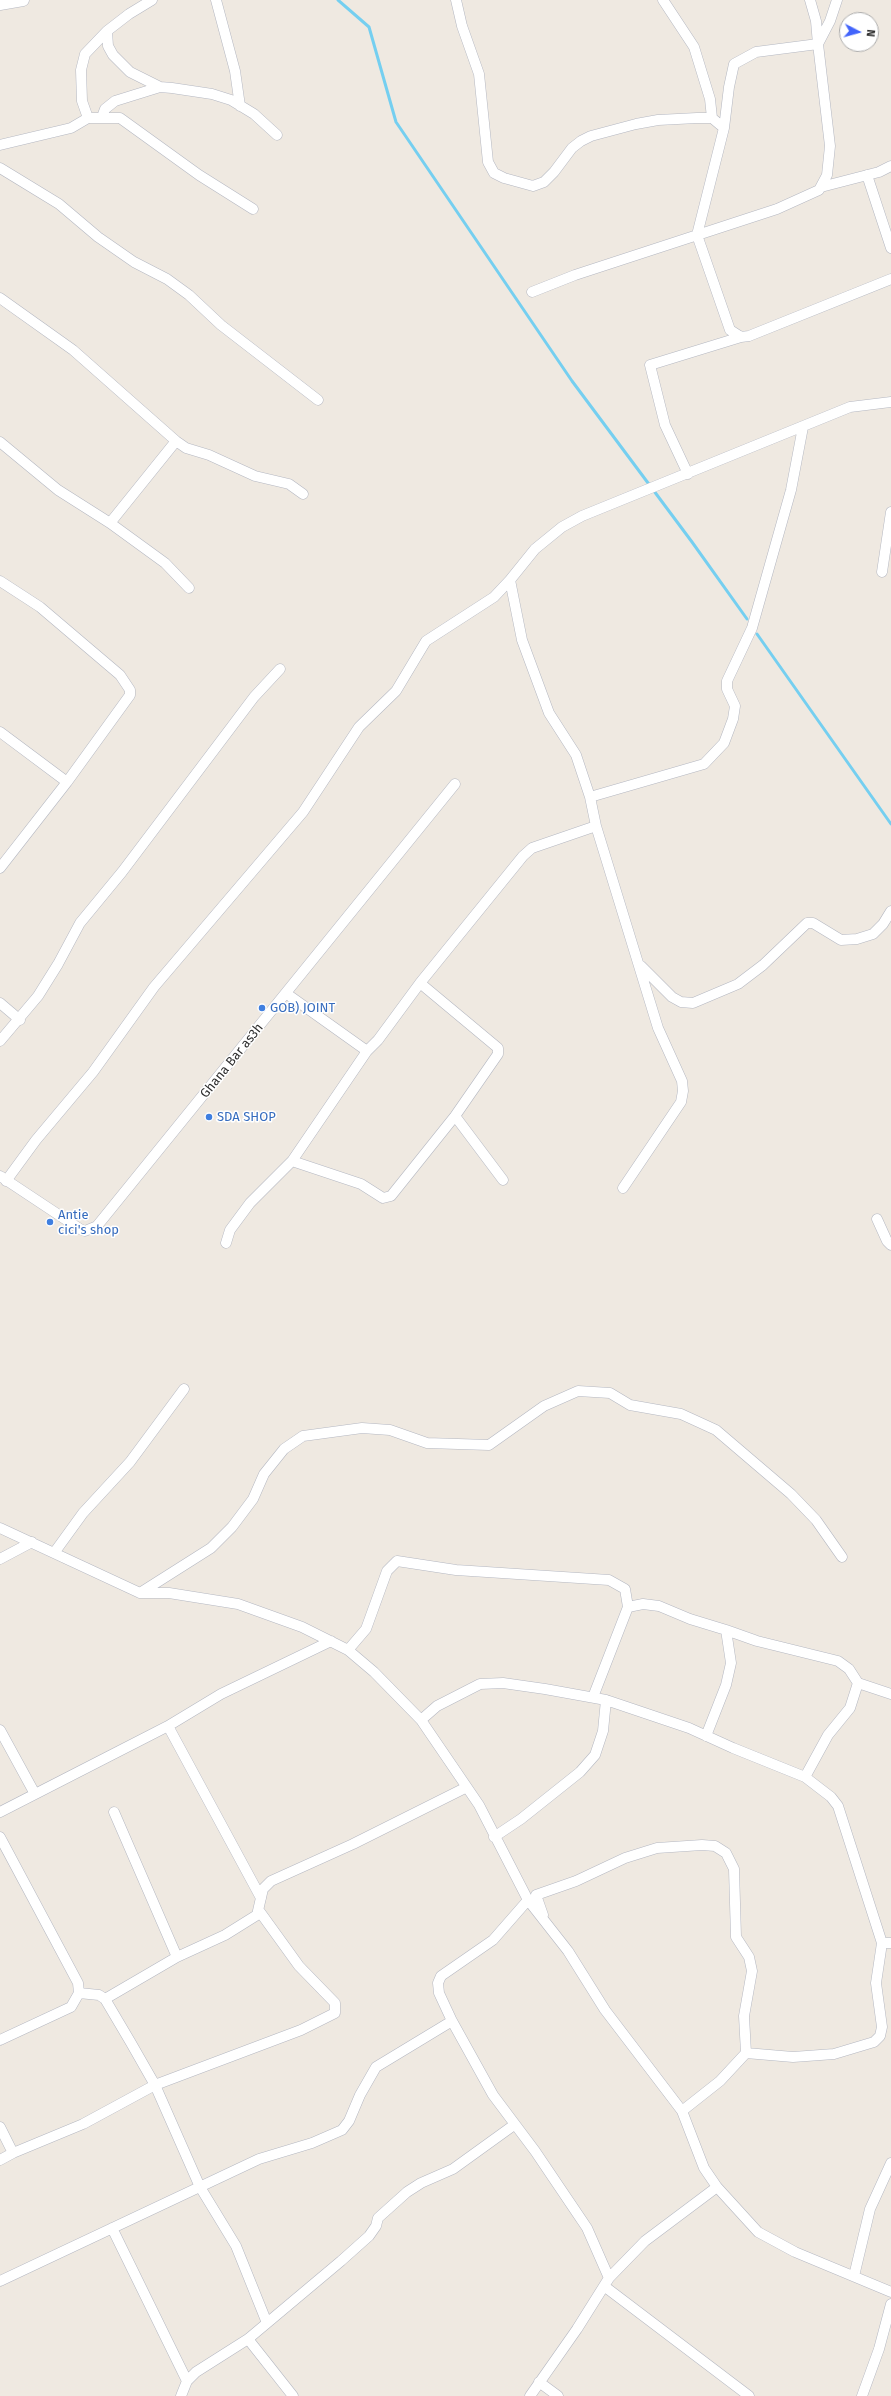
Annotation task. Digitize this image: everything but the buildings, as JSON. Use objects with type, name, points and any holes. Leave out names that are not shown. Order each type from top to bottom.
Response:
[{"type":"street","points":[[0,4],[23,0]]},
{"type":"street","points":[[88,118],[82,101],[81,70],[85,54],[107,31],[129,14],[152,0]]},
{"type":"street","points":[[216,0],[235,71],[240,106]]},
{"type":"street","points":[[456,0],[462,26],[479,74],[488,162],[494,173],[504,178],[533,186],[544,182],[554,172],[572,148],[591,136],[658,120],[678,118],[712,118],[724,128]]},
{"type":"street","points":[[663,0],[694,47],[710,99],[712,118]]},
{"type":"street","points":[[532,292],[575,275],[797,201],[819,190],[827,175],[830,146],[816,21],[810,0]]},
{"type":"street","points":[[818,44],[830,21],[837,0]]},
{"type":"street","points":[[107,31],[108,46],[113,56],[130,72],[160,87],[212,94],[240,106],[254,114],[277,135]]},
{"type":"street","points":[[741,337],[730,330],[697,235],[724,128],[729,87],[734,64],[756,52],[818,44]]},
{"type":"street","points":[[102,117],[105,109],[115,101],[160,87]]},
{"type":"street","points":[[0,145],[71,128],[88,118],[120,118],[199,175],[253,209]]},
{"type":"street","points":[[821,187],[879,172],[891,166]]},
{"type":"street","points":[[0,168],[59,204],[98,238],[134,262],[167,279],[189,295],[226,329],[318,400]]},
{"type":"street","points":[[867,175],[891,248]]},
{"type":"street","points":[[688,474],[665,425],[650,365],[741,337],[749,336],[891,279]]},
{"type":"street","points":[[0,298],[73,350],[176,441],[186,448],[209,455],[256,476],[289,484],[303,494]]},
{"type":"street","points":[[3,1179],[94,1072],[154,987],[303,812],[359,727],[396,692],[426,641],[494,597],[535,549],[562,527],[582,516],[850,407],[891,402]]},
{"type":"street","points":[[590,797],[704,764],[724,743],[733,719],[735,706],[727,689],[727,682],[752,628],[791,490],[803,427]]},
{"type":"street","points":[[110,524],[176,441]]},
{"type":"street","points":[[0,442],[58,490],[110,524],[165,563],[189,588]]},
{"type":"street","points":[[882,572],[891,512]]},
{"type":"street","points":[[510,580],[522,640],[549,713],[576,755],[590,797],[596,826],[658,1028],[682,1081],[683,1091],[681,1102],[623,1188]]},
{"type":"street","points":[[0,581],[52,617],[120,675],[130,690],[130,695],[67,782],[0,868]]},
{"type":"street","points":[[0,1042],[20,1020],[58,964],[80,923],[122,872],[254,698],[280,669]]},
{"type":"street","points":[[0,732],[67,782]]},
{"type":"street","name":"Ghana Bar as3h","points":[[3,1179],[80,1229],[85,1231],[97,1226],[287,994],[455,784]]},
{"type":"street","points":[[226,1243],[230,1230],[250,1203],[292,1161],[367,1051],[378,1040],[420,983],[523,856],[532,848],[596,826]]},
{"type":"street","points":[[640,966],[672,997],[681,1002],[693,1003],[738,984],[763,965],[807,923],[813,923],[841,940],[857,939],[873,934],[883,924],[891,911]]},
{"type":"street","points":[[292,1161],[361,1184],[383,1198],[391,1196],[455,1116],[498,1054],[498,1048],[420,983]]},
{"type":"street","points":[[287,994],[367,1051]]},
{"type":"street","points":[[0,1003],[20,1020]]},
{"type":"street","points":[[455,1116],[503,1180]]},
{"type":"street","points":[[877,1219],[887,1241],[891,1245]]},
{"type":"street","points":[[54,1553],[82,1513],[130,1462],[184,1389]]},
{"type":"street","points":[[140,1592],[211,1548],[232,1527],[253,1499],[264,1474],[284,1449],[303,1436],[362,1428],[390,1430],[427,1443],[489,1445],[544,1406],[578,1391],[610,1393],[630,1405],[681,1414],[716,1430],[791,1494],[816,1520],[842,1556]]},
{"type":"street","points":[[0,1528],[140,1592],[169,1593],[238,1604],[302,1627],[348,1650],[374,1672],[421,1720],[465,1788],[479,1806],[494,1838],[528,1900],[568,1951],[605,2010],[682,2111],[704,2168],[717,2188],[758,2232],[795,2252],[891,2292]]},
{"type":"street","points":[[0,1559],[32,1542]]},
{"type":"street","points":[[348,1650],[366,1629],[387,1571],[397,1561],[456,1570],[609,1580],[625,1589],[628,1607],[593,1697]]},
{"type":"street","points":[[628,1607],[643,1604],[659,1606],[690,1619],[838,1661],[849,1669],[858,1683],[891,1694]]},
{"type":"street","points":[[706,1736],[730,1667],[726,1630]]},
{"type":"street","points":[[0,1812],[168,1726],[221,1694],[331,1641]]},
{"type":"street","points":[[421,1720],[437,1706],[480,1684],[502,1683],[593,1697],[689,1728],[805,1777],[831,1797],[838,1806],[887,1943],[876,1983],[882,2027],[880,2036],[874,2042],[834,2054],[793,2058],[746,2053]]},
{"type":"street","points":[[805,1777],[828,1735],[850,1708],[858,1683]]},
{"type":"street","points":[[494,1838],[521,1819],[580,1772],[595,1755],[603,1731],[606,1700]]},
{"type":"street","points":[[168,1726],[261,1898]]},
{"type":"street","points":[[0,1730],[35,1794]]},
{"type":"street","points":[[0,2160],[13,2153],[83,2124],[155,2085],[302,2030],[335,2013],[335,2003],[299,1966],[260,1912],[261,1898],[265,1885],[353,1844],[465,1788]]},
{"type":"street","points":[[114,1812],[177,1957]]},
{"type":"street","points":[[0,1837],[78,1983],[79,1993],[71,2007],[0,2040]]},
{"type":"street","points":[[555,1936],[545,1921],[536,1895],[576,1881],[625,1858],[657,1848],[715,1846],[726,1853],[734,1869],[736,1937],[749,1957],[752,1971],[751,1985],[746,1999],[744,2016],[746,2053],[720,2081],[682,2111]]},
{"type":"street","points":[[528,1900],[493,1940],[439,1979],[439,1992],[452,2021],[493,2095],[535,2151],[587,2228],[607,2282],[749,2396]]},
{"type":"street","points":[[105,1999],[177,1957],[225,1935],[260,1912]]},
{"type":"street","points":[[79,1993],[99,1995],[105,1999],[155,2085],[200,2187],[236,2246],[268,2323]]},
{"type":"street","points":[[0,2281],[259,2159],[312,2143],[342,2130],[349,2121],[360,2095],[376,2067],[452,2021]]},
{"type":"street","points":[[181,2396],[187,2381],[208,2363],[248,2339],[369,2236],[376,2226],[378,2218],[406,2192],[421,2183],[453,2169],[514,2125]]},
{"type":"street","points":[[0,2127],[13,2153]]},
{"type":"street","points":[[854,2276],[870,2209],[891,2163]]},
{"type":"street","points":[[530,2396],[577,2329],[607,2282],[645,2241],[717,2188]]},
{"type":"street","points":[[112,2228],[187,2381]]},
{"type":"street","points":[[862,2396],[879,2349],[891,2304]]},
{"type":"street","points":[[248,2339],[293,2396]]},
{"type":"street","points":[[539,2382],[558,2396]]},
{"type":"waterway","points":[[338,0],[369,27],[396,122],[572,381],[692,542],[747,619]]},
{"type":"waterway","points":[[757,634],[891,824]]},
{"type":"place","name":"GOB) JOINT","points":[[262,1008]]},
{"type":"place","name":"SDA SHOP","points":[[209,1117]]},
{"type":"place","name":"Antie cici's shop","points":[[50,1222]]}]
